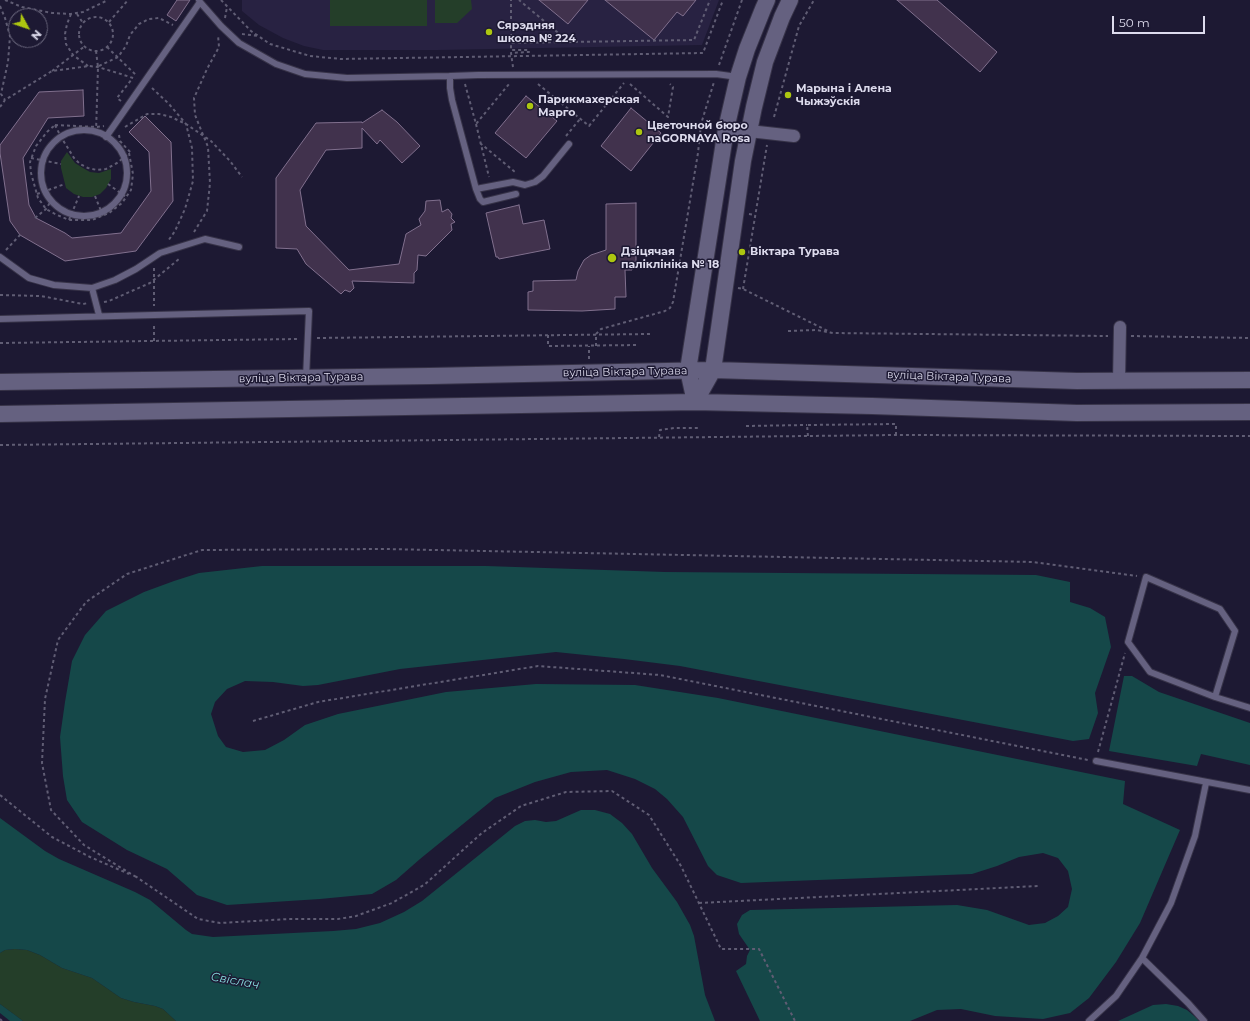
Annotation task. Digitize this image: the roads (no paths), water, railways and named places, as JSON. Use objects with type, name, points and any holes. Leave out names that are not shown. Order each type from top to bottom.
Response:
[{"type":"main road","points":[[695,402],[688,370],[726,129],[738,77],[747,49],[767,0]]},
{"type":"main road","points":[[695,402],[713,370],[743,161],[749,131],[765,62],[790,0]]},
{"type":"main road","name":"вуліца Віктара Турава","points":[[0,382],[306,378],[688,370],[1069,381],[1250,380]]},
{"type":"main road","points":[[0,414],[695,402],[1077,413],[1250,412]]},
{"type":"street","points":[[726,129],[794,136]]},
{"type":"street","points":[[1118,381],[1120,332]]},
{"type":"lane","points":[[106,137],[199,1],[221,26],[239,43],[276,64],[305,74],[347,78],[512,75],[716,74],[738,77]]},
{"type":"lane","points":[[450,76],[452,100],[480,199],[483,202],[516,194]]},
{"type":"lane","points":[[96,129],[106,137],[117,146],[124,158],[126,176],[124,195],[102,214],[71,217],[51,201],[45,191],[41,179],[45,155],[52,145],[61,137],[72,132],[96,129]]},
{"type":"lane","points":[[476,189],[513,182],[525,185],[535,182],[543,176],[569,144]]},
{"type":"lane","points":[[0,257],[28,278],[54,285],[92,288],[115,280],[136,269],[160,253],[205,239],[239,247]]},
{"type":"lane","points":[[92,288],[99,315]]},
{"type":"lane","points":[[0,319],[99,315],[310,311],[306,378]]},
{"type":"lane","points":[[1214,697],[1235,631],[1220,609],[1146,577],[1128,642],[1150,672],[1214,697],[1250,708]]},
{"type":"lane","points":[[1096,761],[1206,783],[1250,790]]},
{"type":"lane","points":[[1089,1021],[1116,996],[1142,958],[1171,903],[1195,836],[1206,783]]},
{"type":"lane","points":[[1142,958],[1188,1003],[1204,1021]]},
{"type":"water","points":[[262,566],[486,566],[665,572],[1036,575],[1070,582],[1070,602],[1090,608],[1105,617],[1111,647],[1095,693],[1098,713],[1089,739],[1073,741],[680,666],[556,652],[400,669],[318,685],[303,686],[273,682],[245,681],[227,689],[215,702],[211,714],[218,736],[226,747],[243,752],[265,750],[284,740],[305,725],[338,714],[446,692],[536,684],[635,685],[718,698],[1125,781],[1123,804],[1180,830],[1140,923],[1116,962],[1089,998],[1070,1013],[1043,1019],[995,1016],[961,1009],[937,1010],[910,1021],[760,1021],[736,971],[746,964],[747,956],[750,950],[739,934],[737,924],[742,915],[750,910],[957,905],[987,910],[1029,925],[1045,923],[1058,916],[1068,907],[1072,889],[1068,871],[1058,858],[1043,853],[1019,857],[972,874],[741,883],[717,875],[708,866],[683,817],[667,799],[655,789],[635,779],[607,770],[571,772],[535,782],[495,798],[396,880],[372,894],[227,905],[197,895],[167,869],[127,850],[82,822],[67,800],[63,776],[60,737],[72,661],[85,635],[106,611],[144,592],[199,573]]},
{"type":"water","points":[[1124,676],[1132,676],[1159,692],[1250,723],[1250,765],[1201,754],[1197,766],[1109,751]]},
{"type":"water","name":"Свіслач","points":[[581,810],[595,810],[610,814],[622,823],[632,834],[652,868],[677,902],[690,925],[694,936],[705,995],[715,1021],[176,1021],[163,1009],[121,998],[92,978],[62,968],[40,955],[27,950],[15,949],[5,950],[0,953],[0,818],[45,851],[59,859],[150,900],[192,934],[213,937],[333,931],[356,929],[380,923],[404,912],[422,901],[515,826],[525,821],[556,821]]},
{"type":"water","points":[[0,1004],[23,1021],[10,1021],[0,1013]]},
{"type":"water","points":[[1166,1004],[1178,1006],[1187,1010],[1200,1021],[1118,1021],[1153,1005]]},
{"type":"place","name":"Сярэдняя школа № 224","points":[[489,32]]},
{"type":"place","name":"Марына і Алена Чыжэўскія","points":[[788,95]]},
{"type":"place","name":"Парикмахерская Марго","points":[[530,106]]},
{"type":"place","name":"Цветочной бюро naGORNAYA Rosa","points":[[639,132]]},
{"type":"place","name":"Віктара Турава","points":[[742,252]]},
{"type":"place","name":"Дзіцячая паліклініка № 18","points":[[612,258]]}]
